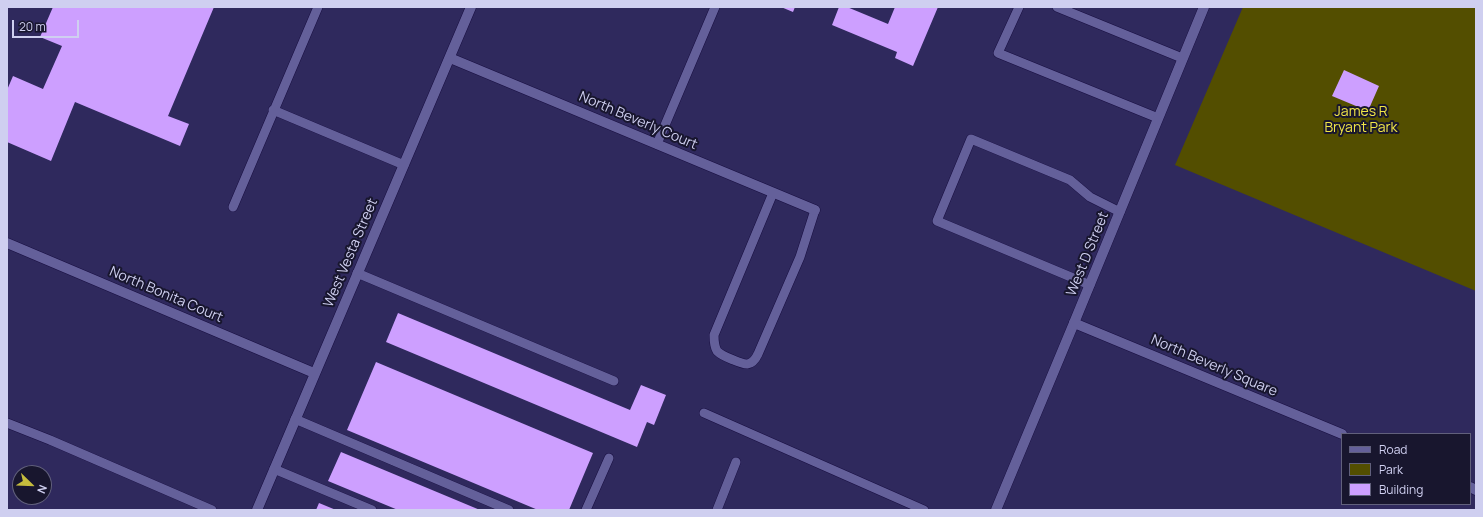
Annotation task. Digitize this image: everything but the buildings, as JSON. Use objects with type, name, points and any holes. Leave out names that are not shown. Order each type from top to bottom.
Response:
[{"type":"street","name":"West Vesta Street","points":[[257,510],[471,7]]},
{"type":"street","name":"West D Street","points":[[996,510],[1204,7]]},
{"type":"street","name":"North Beverly Court","points":[[450,58],[815,210]]},
{"type":"street","name":"North Bonita Court","points":[[7,244],[314,373]]},
{"type":"street","name":"North Beverly Square","points":[[1074,323],[1341,434]]},
{"type":"lane","points":[[233,207],[318,7]]},
{"type":"lane","points":[[657,144],[715,7]]},
{"type":"lane","points":[[1019,7],[998,53],[1158,118]]},
{"type":"lane","points":[[1057,7],[1182,58]]},
{"type":"lane","points":[[273,110],[404,164]]},
{"type":"lane","points":[[1090,285],[937,221],[970,139],[1070,180],[1090,197],[1120,212]]},
{"type":"lane","points":[[773,193],[714,335],[715,347],[718,351],[722,355],[742,364],[751,363],[755,360],[758,354],[800,257],[815,210]]},
{"type":"lane","points":[[357,273],[614,381]]},
{"type":"lane","points":[[704,413],[924,510]]},
{"type":"lane","points":[[295,419],[509,510]]},
{"type":"lane","points":[[7,423],[212,510]]},
{"type":"lane","points":[[586,510],[609,458]]},
{"type":"lane","points":[[717,510],[736,462]]},
{"type":"lane","points":[[274,469],[372,510]]},
{"type":"green space","name":"James R Bryant Park","points":[[1243,7],[1476,7],[1476,291],[1175,165]]}]
